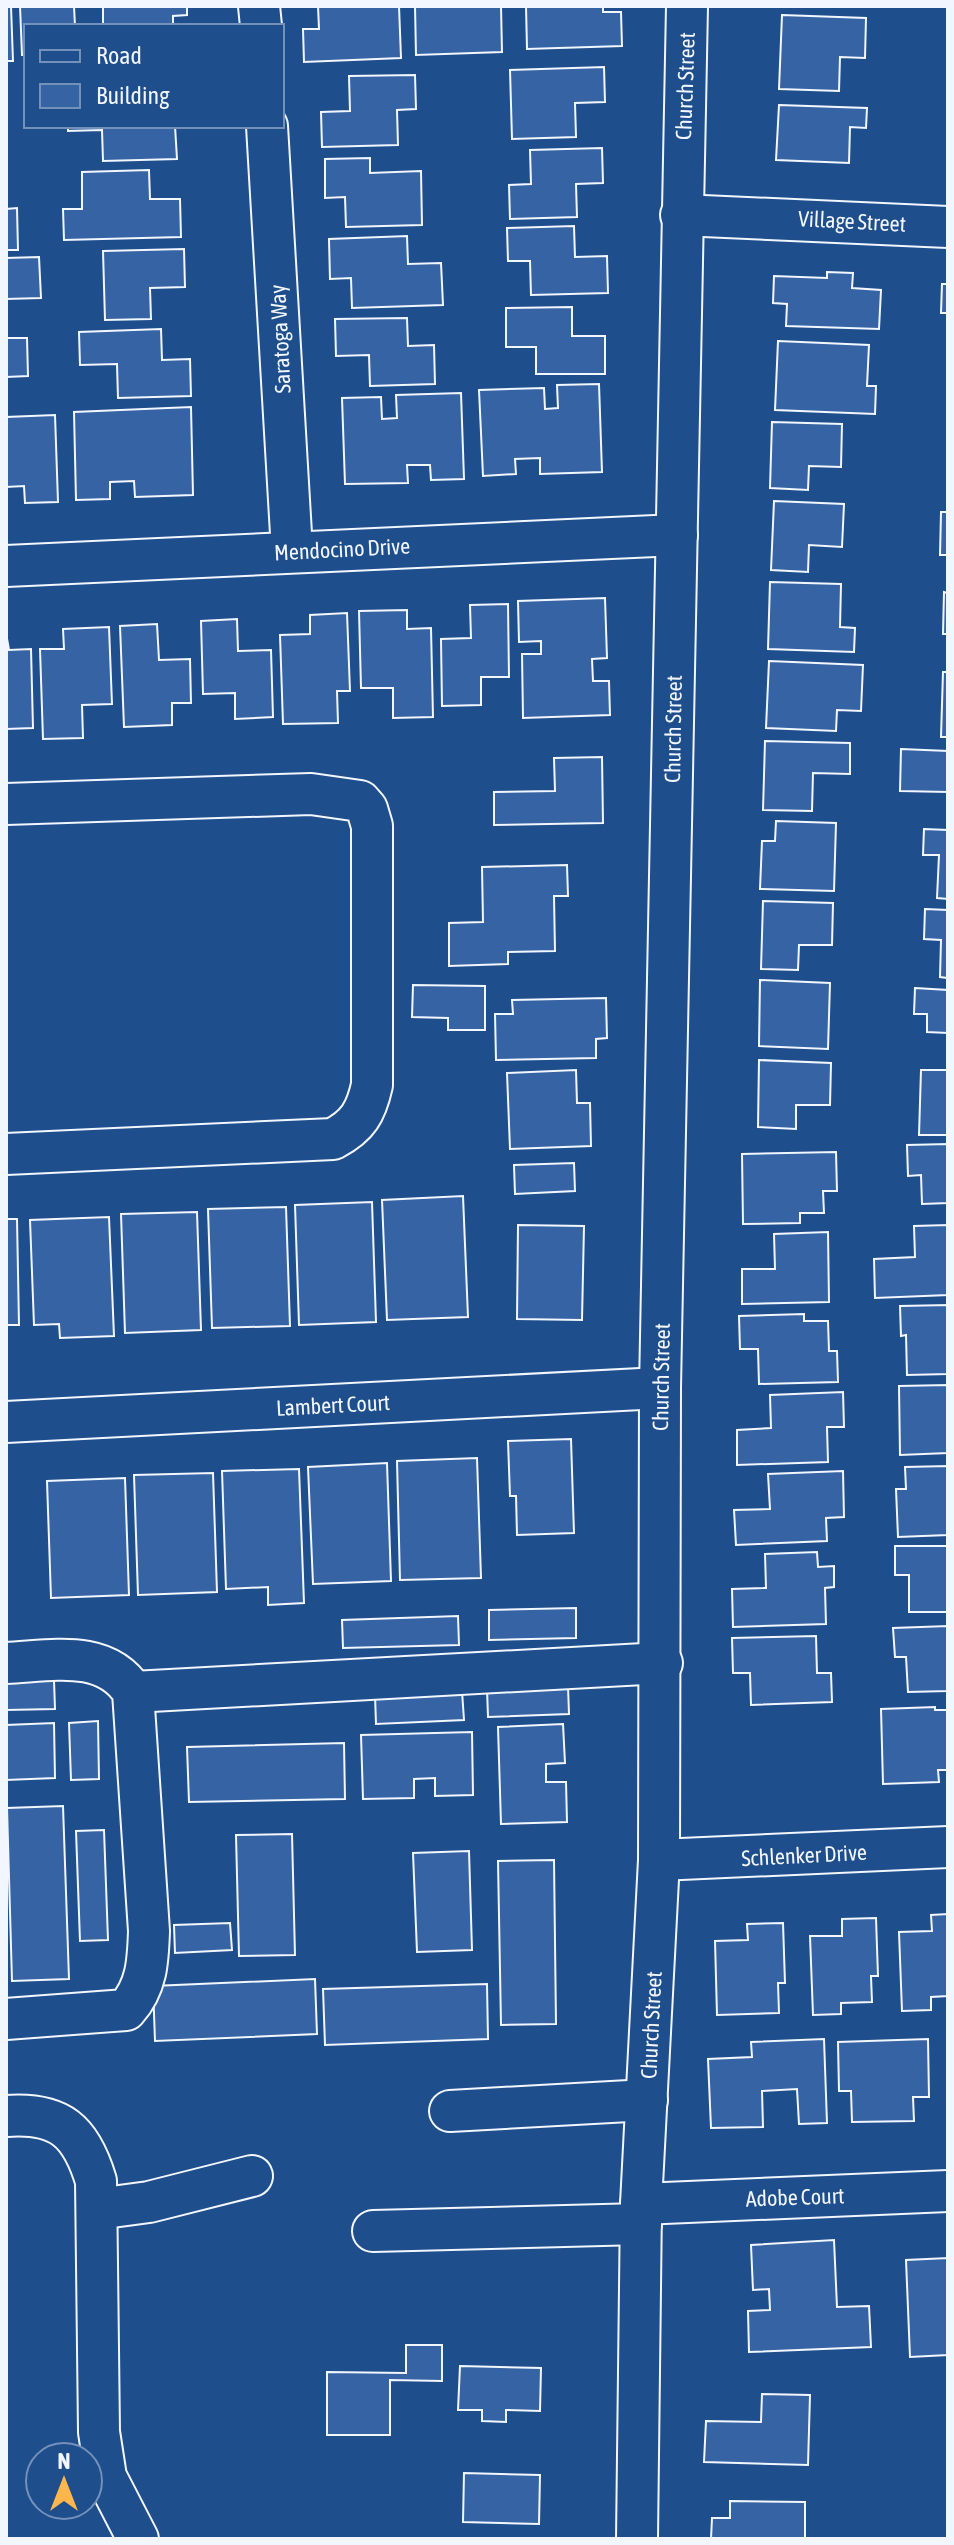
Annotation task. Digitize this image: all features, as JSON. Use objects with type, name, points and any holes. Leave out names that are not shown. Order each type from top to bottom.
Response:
[{"type":"street","name":"Church Street","points":[[637,2539],[641,2214],[659,1860],[662,1663],[660,1388],[687,6]]},
{"type":"street","name":"Saratoga Way","points":[[267,128],[292,551]]},
{"type":"street","name":"Village Street","points":[[681,215],[757,216],[948,227]]},
{"type":"street","name":"Mendocino Drive","points":[[6,566],[677,535]]},
{"type":"street","points":[[6,804],[311,794],[360,801],[367,809],[372,826],[372,1085],[368,1106],[355,1128],[333,1139],[6,1154]]},
{"type":"street","name":"Lambert Court","points":[[6,1422],[660,1388]]},
{"type":"street","points":[[6,1663],[80,1660],[106,1665],[126,1681],[133,1692],[149,1931],[148,1962],[140,1995],[126,2010],[108,2014],[6,2019]]},
{"type":"street","points":[[133,1692],[662,1663]]},
{"type":"street","name":"Schlenker Drive","points":[[659,1860],[948,1847]]},
{"type":"street","points":[[450,2111],[647,2100]]},
{"type":"street","points":[[6,2116],[54,2119],[87,2149],[96,2181],[99,2432],[106,2477],[138,2539]]},
{"type":"street","points":[[97,2209],[149,2202],[252,2176]]},
{"type":"street","name":"Adobe Court","points":[[373,2231],[948,2191]]},
{"type":"building","points":[[6,6],[11,6],[13,61],[6,61]]},
{"type":"building","points":[[20,6],[74,6],[75,24],[24,24],[22,55]]},
{"type":"building","points":[[103,6],[187,6],[187,15],[173,16],[173,24],[103,24]]},
{"type":"building","points":[[318,6],[399,6],[401,58],[304,62],[303,29],[319,29]]},
{"type":"building","points":[[415,6],[501,6],[502,52],[416,55]]},
{"type":"building","points":[[526,6],[603,6],[603,12],[621,12],[622,46],[527,49]]},
{"type":"building","points":[[782,15],[866,18],[865,58],[840,57],[839,91],[779,89]]},
{"type":"building","points":[[604,67],[605,102],[575,103],[576,137],[512,139],[510,70]]},
{"type":"building","points":[[415,75],[416,109],[397,110],[398,145],[322,147],[321,112],[350,111],[349,76]]},
{"type":"building","points":[[779,105],[867,108],[866,128],[850,127],[849,163],[776,160]]},
{"type":"building","points":[[68,128],[175,128],[177,159],[103,161],[102,130],[68,131]]},
{"type":"building","points":[[602,148],[603,183],[576,184],[577,217],[510,219],[509,185],[531,184],[530,150]]},
{"type":"building","points":[[370,158],[370,173],[421,171],[422,225],[346,227],[345,197],[325,198],[325,159]]},
{"type":"building","points":[[149,170],[150,199],[180,199],[181,237],[64,240],[63,209],[82,209],[82,172]]},
{"type":"building","points":[[17,208],[18,250],[6,250],[6,209]]},
{"type":"building","points":[[574,226],[575,257],[607,256],[608,293],[531,295],[530,261],[508,261],[507,228]]},
{"type":"building","points":[[407,236],[408,264],[441,263],[443,305],[352,308],[351,278],[330,279],[329,239]]},
{"type":"building","points":[[184,249],[185,287],[150,288],[151,319],[105,320],[103,251]]},
{"type":"building","points":[[39,257],[41,298],[6,299],[6,258]]},
{"type":"building","points":[[827,272],[853,273],[852,288],[881,290],[879,329],[786,326],[787,304],[773,303],[774,276],[827,278]]},
{"type":"building","points":[[942,284],[948,284],[948,313],[941,313]]},
{"type":"building","points":[[572,307],[572,336],[605,336],[605,374],[536,374],[536,347],[506,347],[506,308]]},
{"type":"building","points":[[407,318],[408,346],[434,345],[435,384],[370,386],[369,355],[336,356],[335,319]]},
{"type":"building","points":[[161,329],[162,360],[190,359],[191,396],[118,398],[117,364],[80,365],[79,332]]},
{"type":"building","points":[[6,338],[27,338],[28,376],[6,377]]},
{"type":"building","points":[[778,341],[869,345],[867,386],[876,386],[875,414],[775,410]]},
{"type":"building","points":[[599,384],[602,472],[540,474],[540,458],[515,459],[516,474],[483,476],[479,390],[544,388],[545,409],[558,408],[557,385]]},
{"type":"building","points":[[461,393],[464,479],[431,480],[430,465],[407,465],[408,483],[345,484],[342,398],[381,397],[382,419],[397,418],[396,395]]},
{"type":"building","points":[[191,407],[193,495],[135,497],[134,481],[110,482],[110,499],[76,500],[74,412]]},
{"type":"building","points":[[55,415],[58,502],[25,503],[24,486],[6,487],[6,417]]},
{"type":"building","points":[[772,422],[842,424],[841,467],[809,466],[808,490],[770,488]]},
{"type":"building","points":[[774,501],[844,504],[842,547],[809,545],[808,572],[771,570]]},
{"type":"building","points":[[941,512],[948,512],[948,555],[940,555]]},
{"type":"building","points":[[770,582],[841,584],[840,627],[855,628],[854,652],[768,649]]},
{"type":"building","points":[[944,592],[948,593],[948,634],[943,634]]},
{"type":"building","points":[[605,598],[607,658],[592,659],[593,681],[609,681],[610,715],[523,718],[522,654],[541,654],[541,641],[519,642],[518,601]]},
{"type":"building","points":[[508,604],[509,677],[481,677],[481,705],[442,706],[441,639],[471,638],[470,605]]},
{"type":"building","points":[[407,610],[407,629],[431,628],[433,717],[393,718],[393,688],[361,688],[359,611]]},
{"type":"building","points":[[347,613],[350,691],[337,691],[338,723],[283,724],[280,635],[310,634],[310,615]]},
{"type":"building","points":[[237,619],[238,651],[271,650],[273,717],[235,719],[235,693],[203,694],[201,621]]},
{"type":"building","points":[[157,624],[159,660],[190,659],[191,703],[172,703],[172,725],[124,727],[120,626]]},
{"type":"building","points":[[109,627],[112,704],[82,705],[83,738],[43,739],[40,649],[64,649],[63,629]]},
{"type":"building","points":[[6,633],[9,650],[31,649],[33,728],[6,729]]},
{"type":"building","points":[[769,661],[863,665],[861,711],[837,710],[836,731],[766,728]]},
{"type":"building","points":[[943,672],[948,672],[948,737],[941,737]]},
{"type":"building","points":[[765,741],[850,743],[850,774],[813,773],[812,811],[763,810]]},
{"type":"building","points":[[901,749],[948,751],[948,792],[900,791]]},
{"type":"building","points":[[602,757],[603,823],[494,825],[494,792],[555,791],[554,758]]},
{"type":"building","points":[[776,821],[836,823],[834,891],[760,889],[762,841],[775,841]]},
{"type":"building","points":[[924,829],[948,830],[948,899],[937,898],[939,855],[923,855]]},
{"type":"building","points":[[567,865],[568,896],[554,896],[555,951],[508,952],[508,964],[449,966],[449,923],[483,922],[482,867]]},
{"type":"building","points":[[763,901],[833,903],[832,945],[799,945],[798,970],[761,969]]},
{"type":"building","points":[[925,909],[948,910],[948,978],[940,977],[941,940],[924,939]]},
{"type":"building","points":[[760,980],[830,983],[828,1049],[759,1046]]},
{"type":"building","points":[[413,985],[485,986],[485,1030],[448,1030],[448,1018],[412,1017]]},
{"type":"building","points":[[915,988],[948,990],[948,1033],[927,1032],[927,1014],[914,1014]]},
{"type":"building","points":[[606,998],[607,1038],[596,1039],[596,1058],[496,1060],[495,1014],[513,1014],[512,1000]]},
{"type":"building","points":[[759,1060],[831,1063],[830,1105],[796,1105],[796,1129],[758,1127]]},
{"type":"building","points":[[576,1070],[577,1103],[590,1103],[591,1146],[510,1149],[507,1073]]},
{"type":"building","points":[[921,1070],[948,1070],[948,1135],[919,1135]]},
{"type":"building","points":[[948,1144],[948,1203],[922,1204],[921,1175],[908,1176],[907,1145]]},
{"type":"building","points":[[836,1152],[837,1191],[823,1191],[824,1213],[800,1213],[800,1223],[743,1224],[742,1154]]},
{"type":"building","points":[[574,1163],[575,1191],[515,1194],[514,1165]]},
{"type":"building","points":[[463,1196],[468,1317],[387,1320],[382,1200]]},
{"type":"building","points":[[372,1202],[376,1322],[299,1325],[295,1205]]},
{"type":"building","points":[[286,1207],[290,1326],[212,1328],[208,1209]]},
{"type":"building","points":[[197,1212],[201,1330],[125,1333],[121,1214]]},
{"type":"building","points":[[109,1217],[114,1336],[60,1338],[59,1324],[34,1325],[30,1220]]},
{"type":"building","points":[[6,1219],[17,1219],[19,1325],[6,1325]]},
{"type":"building","points":[[518,1225],[584,1226],[582,1320],[517,1319]]},
{"type":"building","points":[[948,1225],[948,1295],[875,1298],[874,1259],[915,1257],[914,1226]]},
{"type":"building","points":[[828,1232],[829,1302],[742,1304],[742,1269],[775,1269],[774,1234]]},
{"type":"building","points":[[948,1305],[948,1374],[907,1375],[906,1335],[901,1336],[900,1306]]},
{"type":"building","points":[[804,1314],[804,1321],[828,1321],[829,1351],[837,1351],[838,1382],[759,1384],[758,1349],[740,1349],[739,1316]]},
{"type":"building","points":[[948,1385],[948,1453],[900,1455],[899,1386]]},
{"type":"building","points":[[843,1392],[844,1427],[827,1427],[828,1462],[737,1465],[737,1430],[771,1428],[770,1395]]},
{"type":"building","points":[[571,1439],[574,1533],[517,1535],[516,1496],[510,1496],[508,1441]]},
{"type":"building","points":[[477,1458],[481,1578],[400,1580],[397,1461]]},
{"type":"building","points":[[387,1463],[391,1581],[313,1584],[308,1467]]},
{"type":"building","points":[[948,1466],[948,1535],[898,1537],[896,1489],[906,1489],[905,1467]]},
{"type":"building","points":[[299,1469],[304,1603],[268,1605],[268,1587],[226,1589],[222,1471]]},
{"type":"building","points":[[843,1471],[844,1517],[826,1518],[827,1541],[736,1545],[734,1510],[770,1509],[768,1474]]},
{"type":"building","points":[[213,1473],[217,1592],[138,1595],[134,1475]]},
{"type":"building","points":[[125,1478],[129,1595],[51,1598],[47,1481]]},
{"type":"building","points":[[895,1546],[948,1546],[948,1612],[909,1612],[909,1575],[895,1575]]},
{"type":"building","points":[[817,1552],[818,1567],[834,1566],[834,1587],[825,1588],[826,1624],[733,1627],[732,1589],[766,1588],[765,1554]]},
{"type":"building","points":[[576,1608],[576,1638],[489,1640],[489,1610]]},
{"type":"building","points":[[458,1616],[459,1645],[343,1648],[342,1620]]},
{"type":"building","points":[[948,1626],[948,1691],[908,1692],[906,1657],[895,1657],[893,1628]]},
{"type":"building","points":[[816,1636],[817,1673],[831,1673],[832,1702],[751,1705],[750,1673],[733,1673],[732,1638]]},
{"type":"building","points":[[54,1680],[55,1709],[6,1710],[6,1682]]},
{"type":"building","points":[[568,1686],[569,1714],[488,1717],[487,1689]]},
{"type":"building","points":[[462,1691],[464,1720],[376,1724],[375,1695]]},
{"type":"building","points":[[935,1707],[935,1710],[948,1710],[948,1770],[938,1770],[939,1782],[883,1784],[881,1709]]},
{"type":"building","points":[[98,1721],[99,1779],[71,1780],[69,1723]]},
{"type":"building","points":[[54,1723],[55,1778],[6,1780],[6,1725]]},
{"type":"building","points":[[563,1724],[565,1763],[546,1764],[546,1782],[566,1782],[567,1822],[501,1824],[498,1727]]},
{"type":"building","points":[[472,1732],[473,1795],[435,1796],[435,1778],[414,1779],[414,1798],[363,1799],[361,1735]]},
{"type":"building","points":[[344,1743],[345,1799],[189,1802],[187,1747]]},
{"type":"building","points":[[63,1806],[69,1979],[12,1981],[7,1808]]},
{"type":"building","points":[[104,1830],[108,1940],[80,1941],[76,1831]]},
{"type":"building","points":[[292,1834],[295,1955],[239,1956],[236,1835]]},
{"type":"building","points":[[469,1851],[472,1950],[417,1952],[413,1853]]},
{"type":"building","points":[[554,1860],[556,2024],[501,2025],[498,1861]]},
{"type":"building","points":[[948,1914],[948,1996],[931,1997],[931,2010],[902,2011],[899,1932],[932,1931],[931,1915]]},
{"type":"building","points":[[876,1918],[878,1976],[871,1976],[872,2002],[841,2003],[841,2014],[813,2015],[810,1936],[842,1936],[842,1919]]},
{"type":"building","points":[[230,1923],[232,1950],[175,1953],[174,1925]]},
{"type":"building","points":[[783,1923],[785,1983],[778,1983],[779,2013],[717,2015],[715,1941],[748,1940],[747,1924]]},
{"type":"building","points":[[315,1979],[317,2034],[155,2041],[153,1986]]},
{"type":"building","points":[[487,1984],[488,2039],[325,2045],[323,1989]]},
{"type":"building","points":[[824,2039],[827,2123],[799,2124],[797,2089],[762,2091],[763,2127],[711,2128],[708,2059],[752,2057],[751,2042]]},
{"type":"building","points":[[928,2039],[929,2097],[913,2097],[914,2121],[852,2122],[851,2091],[839,2091],[838,2042]]},
{"type":"building","points":[[834,2240],[837,2307],[869,2306],[871,2347],[749,2352],[748,2311],[770,2310],[769,2289],[753,2290],[751,2245]]},
{"type":"building","points":[[948,2258],[948,2355],[910,2357],[906,2260]]},
{"type":"building","points":[[406,2345],[442,2345],[442,2381],[390,2380],[390,2435],[327,2435],[327,2372],[406,2373]]},
{"type":"building","points":[[460,2366],[541,2368],[540,2411],[506,2410],[506,2422],[482,2421],[482,2410],[458,2410]]},
{"type":"building","points":[[762,2394],[810,2395],[808,2465],[704,2462],[706,2421],[761,2422]]},
{"type":"building","points":[[464,2473],[540,2475],[539,2524],[463,2522]]},
{"type":"building","points":[[730,2501],[805,2502],[805,2539],[711,2539],[712,2518],[730,2518]]}]
